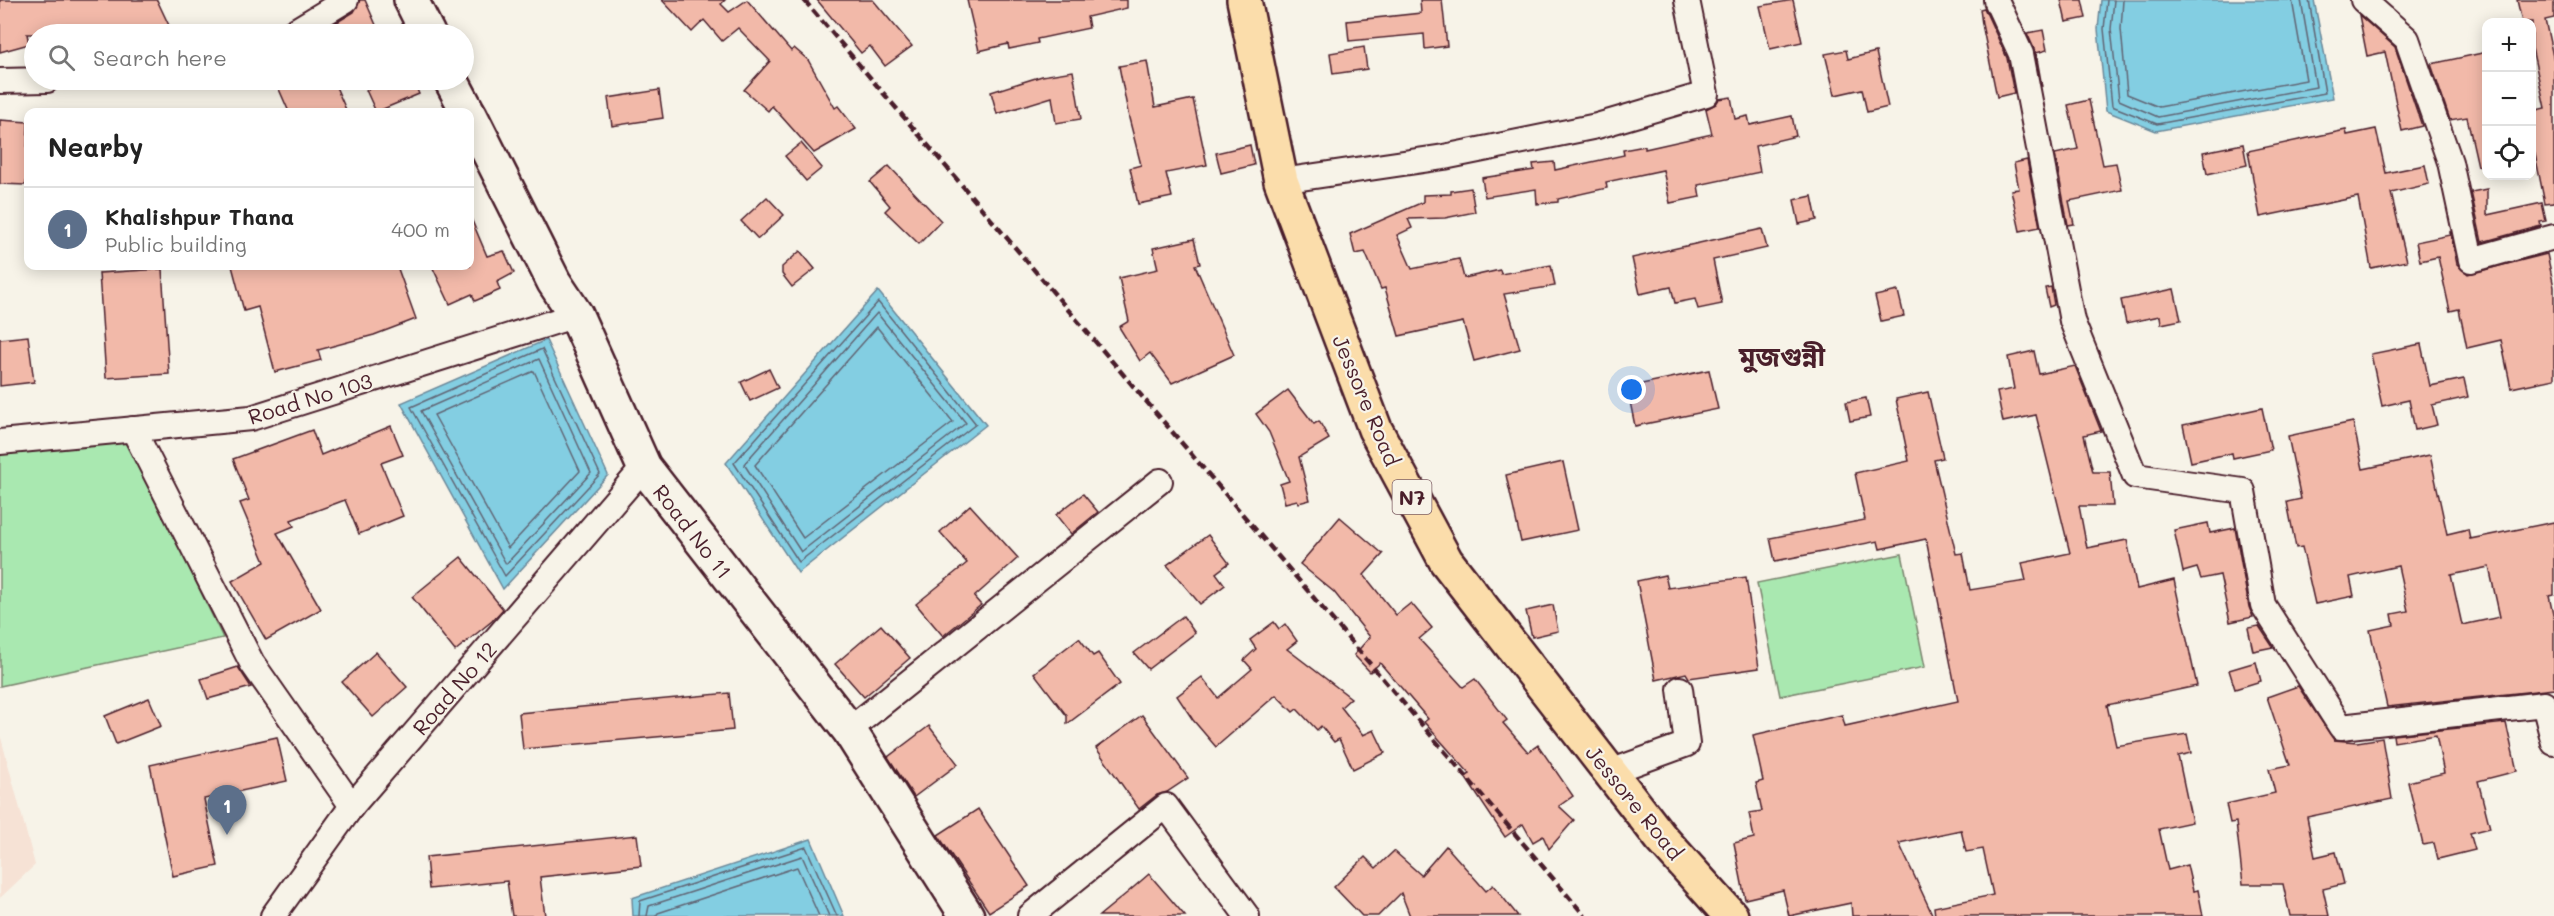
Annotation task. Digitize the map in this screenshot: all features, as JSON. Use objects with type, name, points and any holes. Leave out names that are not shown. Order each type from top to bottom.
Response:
[{"type":"highway","name":"Jessore Road","points":[[1244,0],[1281,181],[1375,429],[1446,561],[1661,838],[1731,916]]},
{"type":"street","points":[[306,24],[346,0]]},
{"type":"street","points":[[411,0],[423,24]]},
{"type":"street","points":[[1996,0],[2021,54],[2072,321],[2135,476],[2243,491],[2264,605],[2341,727],[2544,704],[2554,743]]},
{"type":"street","points":[[2363,0],[2407,39],[2450,162],[2471,260],[2554,237]]},
{"type":"street","points":[[1281,181],[1456,155],[1597,126],[1706,94],[1693,2]]},
{"type":"street","points":[[0,81],[24,80]]},
{"type":"street","name":"Road No 11","points":[[456,90],[466,108]]},
{"type":"street","name":"Road No 11","points":[[474,124],[554,282],[576,315],[644,467],[849,730],[968,916]]},
{"type":"street","name":"Road No 103","points":[[0,442],[252,418],[576,315]]},
{"type":"street","points":[[133,429],[252,663],[352,806]]},
{"type":"street","name":"Road No 12","points":[[273,916],[352,806],[644,467]]},
{"type":"street","points":[[849,730],[1160,481]]},
{"type":"street","points":[[1610,772],[1687,744],[1680,690]]},
{"type":"street","points":[[1030,916],[1166,806],[1247,916]]},
{"type":"shaded area","points":[[0,734],[35,865],[0,898]]},
{"type":"green space","points":[[127,439],[223,638],[0,686],[0,453]]},
{"type":"green space","points":[[1902,554],[1925,667],[1780,696],[1757,583]]},
{"type":"water","points":[[2101,0],[2314,0],[2333,98],[2156,131],[2106,111],[2098,29]]},
{"type":"water","points":[[878,291],[986,425],[798,573],[726,463]]},
{"type":"water","points":[[546,340],[608,475],[503,589],[401,403]]},
{"type":"water","points":[[811,839],[844,916],[633,916],[632,898]]},
{"type":"building","points":[[0,0],[157,0],[168,24],[24,24],[24,45],[0,52]]},
{"type":"building","points":[[360,0],[365,0],[376,24],[334,24],[354,12]]},
{"type":"building","points":[[662,0],[725,0],[721,4],[729,12],[747,0],[791,51],[794,48],[808,60],[835,108],[838,106],[856,129],[814,153],[772,106],[768,111],[744,90],[770,61],[738,28],[722,41],[704,20],[692,32]]},
{"type":"building","points":[[817,0],[873,0],[912,46],[885,66],[870,46],[861,53]]},
{"type":"building","points":[[967,0],[1127,0],[1127,8],[1087,17],[1089,28],[1037,39],[1038,43],[1009,49],[1008,44],[979,51]]},
{"type":"building","points":[[1420,0],[1442,0],[1447,46],[1425,49],[1424,34],[1349,41],[1347,21],[1421,13]]},
{"type":"building","points":[[1793,0],[1802,42],[1770,49],[1760,6]]},
{"type":"building","points":[[2061,0],[2082,0],[2086,18],[2066,22]]},
{"type":"building","points":[[2517,0],[2554,0],[2554,18],[2545,20],[2554,61],[2554,203],[2545,204],[2536,159],[2536,110],[2545,108],[2536,66],[2536,18],[2521,18]]},
{"type":"building","points":[[1984,8],[2007,58],[2014,93],[1997,97],[1982,24],[1980,9]]},
{"type":"building","points":[[2359,15],[2395,47],[2422,126],[2402,131],[2385,52],[2367,56]]},
{"type":"building","points":[[2043,30],[2047,50],[2036,53],[2042,87],[2035,51],[2027,33]]},
{"type":"building","points":[[1364,47],[1367,69],[1333,74],[1330,53]]},
{"type":"building","points":[[1846,50],[1848,59],[1876,52],[1888,107],[1867,112],[1862,89],[1835,95],[1825,54]]},
{"type":"building","points":[[2482,53],[2482,166],[2478,166],[2467,117],[2450,120],[2431,64]]},
{"type":"building","points":[[1147,61],[1155,107],[1193,99],[1207,165],[1166,173],[1172,197],[1138,204],[1130,168],[1141,165],[1119,66]]},
{"type":"building","points":[[1073,71],[1081,119],[1056,123],[1052,97],[997,114],[991,92],[1042,76]]},
{"type":"building","points":[[279,90],[337,90],[345,108],[287,108]]},
{"type":"building","points":[[366,90],[417,90],[419,94],[386,108],[374,108]]},
{"type":"building","points":[[659,90],[663,118],[612,126],[608,98]]},
{"type":"building","points":[[1731,97],[1735,119],[1748,116],[1750,125],[1792,116],[1796,136],[1755,146],[1760,172],[1698,185],[1700,197],[1670,203],[1663,170],[1606,182],[1607,188],[1558,199],[1558,202],[1537,204],[1536,189],[1485,197],[1482,178],[1534,170],[1533,164],[1554,162],[1555,170],[1624,155],[1623,150],[1645,146],[1645,149],[1712,134],[1706,109],[1716,104],[1719,99]]},
{"type":"building","points":[[2089,100],[2103,165],[2116,163],[2122,190],[2069,201],[2074,224],[2068,225],[2055,154],[2078,149],[2068,105]]},
{"type":"building","points":[[0,120],[24,122],[24,185],[0,184]]},
{"type":"building","points":[[2376,129],[2386,173],[2425,165],[2429,184],[2391,193],[2407,261],[2371,268],[2358,197],[2260,217],[2248,151],[2346,130],[2347,135]]},
{"type":"building","points":[[801,143],[822,168],[806,181],[785,156]]},
{"type":"building","points":[[2243,144],[2247,165],[2207,174],[2203,152]]},
{"type":"building","points":[[1250,145],[1254,165],[1221,173],[1216,153]]},
{"type":"building","points":[[2027,160],[2040,227],[2020,231],[2011,190],[2019,189],[2014,163]]},
{"type":"building","points":[[889,166],[941,221],[919,244],[885,211],[890,206],[870,182]]},
{"type":"building","points":[[1471,188],[1475,212],[1445,218],[1408,219],[1412,228],[1397,235],[1412,269],[1459,259],[1464,278],[1500,270],[1501,274],[1551,265],[1555,286],[1504,294],[1520,349],[1474,361],[1463,322],[1399,336],[1385,288],[1381,289],[1365,252],[1355,254],[1350,234],[1423,202],[1423,195],[1451,194],[1451,191]]},
{"type":"building","points":[[2487,189],[2487,215],[2542,203],[2546,221],[2540,222],[2541,226],[2482,242],[2471,192]]},
{"type":"building","points":[[1812,196],[1817,220],[1799,224],[1794,200]]},
{"type":"building","points":[[767,197],[784,215],[758,239],[741,221]]},
{"type":"building","points":[[474,225],[487,256],[504,251],[514,273],[497,282],[500,290],[475,301],[472,294],[450,304],[434,270],[474,270]]},
{"type":"building","points":[[1762,229],[1767,248],[1713,260],[1722,304],[1698,309],[1695,299],[1675,303],[1671,287],[1640,294],[1632,258]]},
{"type":"building","points":[[2450,231],[2457,264],[2468,274],[2547,254],[2554,287],[2554,379],[2511,388],[2501,340],[2467,348],[2459,309],[2450,311],[2438,257],[2420,261],[2416,242],[2450,235]]},
{"type":"building","points":[[1194,239],[1200,264],[1195,265],[1234,355],[1172,383],[1150,353],[1140,361],[1119,327],[1129,321],[1119,278],[1158,269],[1153,248]]},
{"type":"building","points":[[800,251],[815,269],[792,287],[782,274],[782,267]]},
{"type":"building","points":[[162,270],[169,374],[106,378],[99,273]]},
{"type":"building","points":[[233,270],[398,270],[416,319],[374,335],[318,350],[321,360],[275,372],[258,307],[244,311]]},
{"type":"building","points":[[2051,287],[2054,305],[2049,307],[2045,288]]},
{"type":"building","points":[[2174,289],[2181,320],[2161,324],[2160,316],[2126,323],[2121,300]]},
{"type":"building","points":[[1898,291],[1904,316],[1881,321],[1875,296]]},
{"type":"building","points":[[28,336],[34,382],[0,386],[0,339]]},
{"type":"building","points":[[2421,344],[2430,386],[2464,379],[2468,397],[2432,405],[2437,425],[2415,430],[2409,400],[2382,406],[2371,354]]},
{"type":"building","points":[[2034,351],[2039,374],[2075,366],[2101,431],[2084,435],[2093,472],[2110,472],[2113,506],[2079,506],[2087,548],[2127,540],[2137,589],[2174,580],[2197,686],[2107,705],[2116,746],[2187,734],[2191,753],[2178,756],[2192,822],[2159,829],[2168,870],[2187,865],[2193,891],[2198,890],[2203,916],[1935,916],[1934,907],[1993,895],[1983,849],[1966,852],[1961,830],[1899,843],[1933,916],[1852,916],[1851,903],[1789,916],[1783,890],[1745,899],[1734,843],[1754,838],[1749,813],[1762,811],[1756,783],[1763,781],[1753,735],[1842,715],[1845,726],[1958,701],[1926,539],[1880,549],[1878,541],[1775,561],[1770,538],[1865,520],[1855,473],[1909,461],[1896,399],[1928,392],[1943,458],[1934,460],[1956,554],[1963,553],[1970,590],[2026,581],[2022,563],[2070,553],[2036,415],[2003,422],[1997,392],[2014,389],[2008,357]]},
{"type":"building","points":[[769,369],[778,388],[750,401],[741,382]]},
{"type":"building","points":[[1709,370],[1718,409],[1635,426],[1627,387]]},
{"type":"building","points":[[1288,390],[1314,424],[1319,421],[1329,439],[1299,457],[1310,500],[1299,503],[1297,500],[1285,503],[1280,484],[1289,481],[1269,432],[1256,414]]},
{"type":"building","points":[[1866,398],[1870,417],[1850,421],[1846,402]]},
{"type":"building","points":[[2262,408],[2271,450],[2233,458],[2232,453],[2191,462],[2183,425]]},
{"type":"building","points":[[2353,422],[2363,469],[2430,455],[2447,534],[2468,529],[2470,539],[2554,522],[2554,595],[2549,596],[2554,619],[2554,689],[2387,707],[2370,630],[2394,625],[2392,614],[2408,611],[2398,566],[2350,577],[2354,596],[2315,604],[2302,547],[2296,548],[2287,502],[2301,499],[2288,436]],"holes":[[[2489,567],[2500,617],[2462,625],[2451,575]]]},
{"type":"building","points":[[391,426],[403,455],[381,463],[403,516],[359,534],[345,500],[291,520],[294,526],[277,533],[321,609],[266,640],[232,581],[265,562],[240,503],[249,500],[233,459],[312,430],[321,455]]},
{"type":"building","points":[[1563,462],[1578,530],[1521,542],[1506,475]]},
{"type":"building","points":[[1083,494],[1098,512],[1071,534],[1056,515]]},
{"type":"building","points":[[970,505],[1018,558],[974,597],[981,605],[943,636],[916,604],[967,563],[940,532]]},
{"type":"building","points":[[1340,517],[1383,554],[1364,575],[1396,615],[1411,603],[1432,628],[1419,639],[1463,687],[1475,679],[1507,720],[1503,723],[1528,752],[1538,745],[1573,796],[1559,806],[1574,820],[1549,849],[1543,836],[1533,842],[1523,824],[1505,837],[1465,777],[1470,774],[1424,722],[1428,719],[1380,663],[1370,672],[1354,655],[1370,637],[1334,592],[1300,564]]},
{"type":"building","points":[[2208,523],[2210,533],[2235,528],[2249,607],[2253,617],[2230,622],[2220,575],[2201,579],[2197,568],[2183,572],[2174,530]]},
{"type":"building","points":[[1208,535],[1229,563],[1216,573],[1225,585],[1200,604],[1167,565]]},
{"type":"building","points":[[461,557],[503,609],[455,651],[412,597]]},
{"type":"building","points":[[1665,575],[1668,588],[1746,577],[1759,668],[1689,678],[1686,673],[1656,680],[1637,581]]},
{"type":"building","points":[[1553,605],[1558,631],[1532,637],[1526,611]]},
{"type":"building","points":[[1183,616],[1195,633],[1148,669],[1134,653]]},
{"type":"building","points":[[1274,622],[1279,629],[1285,624],[1297,641],[1287,649],[1351,698],[1341,707],[1363,735],[1374,730],[1385,753],[1353,769],[1339,739],[1334,742],[1321,726],[1317,730],[1297,709],[1293,712],[1276,695],[1216,747],[1193,720],[1177,696],[1202,677],[1218,698],[1252,669],[1244,660],[1256,649],[1250,640]]},
{"type":"building","points":[[881,625],[910,658],[864,697],[835,664]]},
{"type":"building","points":[[2259,626],[2273,647],[2253,651],[2248,628]]},
{"type":"building","points":[[1079,638],[1093,656],[1098,653],[1120,684],[1067,724],[1067,716],[1034,673]]},
{"type":"building","points":[[376,652],[407,687],[373,717],[342,682]]},
{"type":"building","points":[[2256,662],[2261,681],[2235,689],[2229,670]]},
{"type":"building","points":[[238,667],[251,687],[208,699],[201,679]]},
{"type":"building","points":[[2298,686],[2334,740],[2357,742],[2382,738],[2392,799],[2307,817],[2315,857],[2336,852],[2344,884],[2323,889],[2329,916],[2290,916],[2283,884],[2243,884],[2236,822],[2230,823],[2226,804],[2275,793],[2269,769],[2290,765],[2267,697]]},
{"type":"building","points":[[729,693],[733,730],[523,749],[519,713]]},
{"type":"building","points":[[149,698],[161,726],[116,744],[105,716]]},
{"type":"building","points":[[1142,715],[1188,778],[1167,792],[1157,795],[1139,809],[1096,748]]},
{"type":"building","points":[[2506,723],[2517,771],[2478,781],[2490,828],[2470,833],[2475,850],[2438,859],[2434,843],[2423,845],[2408,782],[2444,773],[2436,735],[2394,742],[2393,735]]},
{"type":"building","points":[[929,726],[958,764],[914,797],[888,757]]},
{"type":"building","points":[[277,737],[287,781],[204,799],[218,866],[173,876],[150,765]]},
{"type":"building","points":[[978,809],[1029,886],[989,912],[938,835]]},
{"type":"building","points":[[637,835],[641,866],[540,877],[545,916],[512,916],[507,881],[429,889],[426,857]]},
{"type":"building","points":[[1446,846],[1486,891],[1493,885],[1518,916],[1410,916],[1401,893],[1378,916],[1362,916],[1334,887],[1365,857],[1376,868],[1394,851],[1421,875]]},
{"type":"building","points":[[1149,874],[1185,916],[1099,916],[1127,893]]},
{"type":"railway","points":[[804,0],[1585,916]]},
{"type":"place","name":"Khalishpur Thana","points":[[227,835]]},
{"type":"district","name":"মুজগুন্নী","points":[[1782,355]]}]
